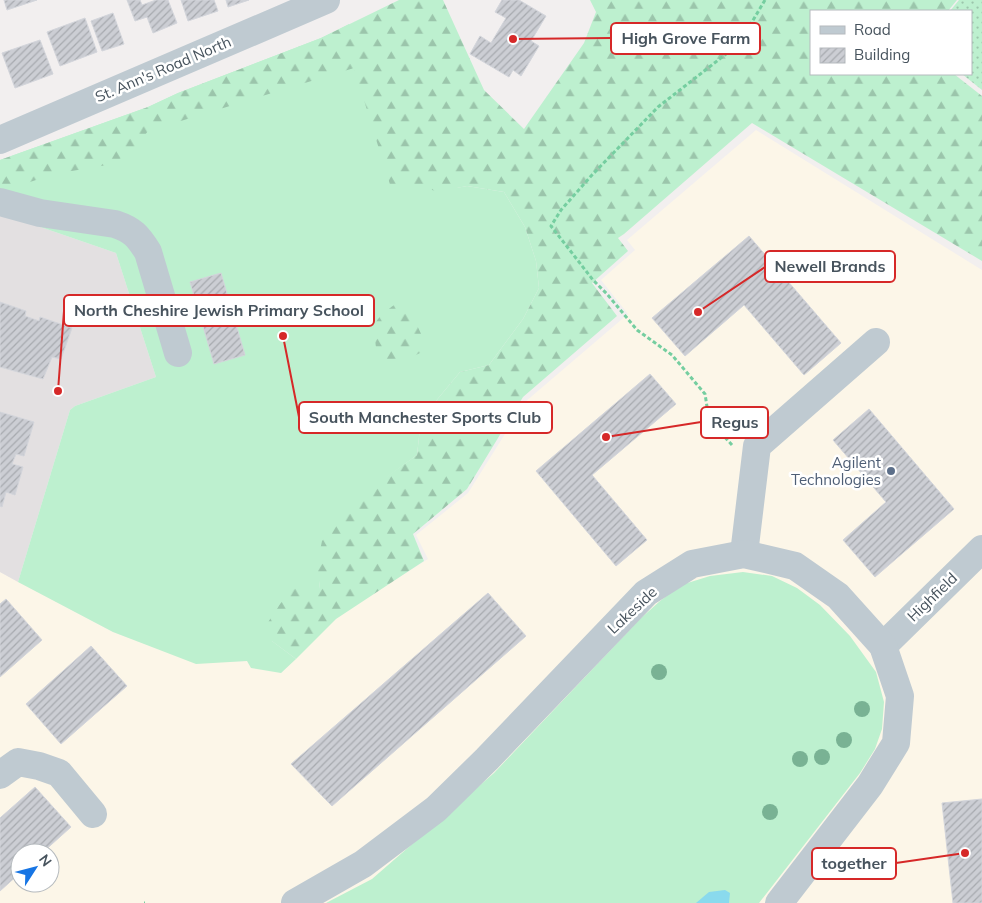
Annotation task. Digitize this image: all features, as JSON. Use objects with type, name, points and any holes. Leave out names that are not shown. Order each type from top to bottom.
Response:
[{"type":"street","name":"St. Ann's Road North","points":[[0,140],[297,6],[326,0]]},
{"type":"street","points":[[0,202],[40,213],[115,224],[133,232],[148,252],[178,353]]},
{"type":"street","points":[[744,554],[757,446],[876,342]]},
{"type":"street","name":"Highfield","points":[[883,646],[982,549]]},
{"type":"street","name":"Lakeside","points":[[295,903],[363,864],[436,809],[487,759],[646,593],[692,564],[744,554],[796,566],[838,596],[883,646],[900,696],[896,743],[870,785],[788,901]]},
{"type":"street","points":[[0,775],[18,762],[39,766],[59,773],[93,814]]},
{"type":"path","points":[[757,446],[737,450],[721,434],[708,412],[705,394],[672,354],[637,330],[593,280],[551,226],[561,210],[658,107],[726,54],[749,27],[765,0]]},
{"type":"shaded area","points":[[756,130],[982,270],[982,903],[0,903],[0,572],[113,632],[196,663],[247,661],[281,673],[339,615],[428,559],[416,535],[468,493],[525,402],[628,314],[601,280],[635,250],[627,240]]},
{"type":"shaded area","points":[[0,213],[116,253],[156,377],[75,406],[70,410],[18,582],[0,572]]},
{"type":"green space","points":[[399,0],[443,0],[484,90],[524,129],[584,43],[596,12],[590,0],[957,0],[949,10],[810,10],[810,75],[955,75],[982,96],[982,261],[752,123],[618,238],[628,251],[592,283],[617,316],[523,397],[467,489],[413,534],[424,561],[336,619],[296,659],[261,633],[280,604],[298,583],[320,589],[317,565],[322,541],[379,482],[417,455],[421,419],[460,372],[489,365],[523,319],[539,288],[536,261],[525,227],[504,192],[467,186],[437,192],[418,184],[392,191],[354,68],[148,131],[135,148],[113,164],[54,174],[9,189],[0,189],[0,160],[148,107],[178,93],[321,38]]},
{"type":"green space","points":[[959,0],[982,0],[982,90],[963,75],[972,75],[972,10],[951,10]]},
{"type":"green space","points":[[349,24],[456,188],[467,186],[504,192],[525,227],[536,261],[539,288],[523,319],[489,365],[460,372],[421,419],[417,455],[387,477],[319,580],[320,589],[272,641],[296,659],[281,673],[251,668],[247,661],[196,664],[113,632],[18,582],[70,410],[75,406],[156,377],[116,253],[0,213],[0,160],[148,107],[178,93],[321,38]]},
{"type":"green space","points":[[397,303],[407,304],[423,338],[422,352],[404,361],[391,364],[377,355],[375,325],[380,317]]},
{"type":"green space","points":[[743,572],[772,576],[797,588],[820,605],[850,636],[876,672],[884,702],[882,729],[875,749],[860,773],[759,903],[326,903],[372,879],[494,773],[640,619],[660,601],[681,585],[710,576]]},
{"type":"water","points":[[725,890],[730,893],[729,903],[696,903],[709,892]]},
{"type":"building","points":[[4,0],[37,0],[7,10]]},
{"type":"building","points":[[127,0],[140,0],[142,5],[156,0],[168,0],[177,23],[153,33],[147,17],[135,21]]},
{"type":"building","points":[[181,0],[214,0],[218,11],[188,21]]},
{"type":"building","points":[[226,0],[249,0],[228,7]]},
{"type":"building","points":[[502,0],[519,0],[546,16],[531,41],[539,46],[521,76],[513,70],[509,77],[470,54],[480,36],[491,43],[506,18],[495,12]]},
{"type":"building","points":[[113,13],[124,44],[102,51],[91,21]]},
{"type":"building","points":[[85,18],[97,52],[60,66],[47,32]]},
{"type":"building","points":[[40,40],[53,74],[15,88],[2,53]]},
{"type":"building","points":[[749,236],[841,343],[804,375],[744,305],[685,356],[652,318]]},
{"type":"building","points":[[221,273],[245,355],[214,364],[190,282]]},
{"type":"building","points":[[0,302],[26,311],[25,316],[39,321],[40,317],[72,328],[61,359],[52,357],[43,379],[0,367]]},
{"type":"building","points":[[650,374],[676,404],[592,475],[647,540],[616,566],[536,471]]},
{"type":"building","name":"Agilent Technologies","points":[[869,409],[954,509],[875,577],[843,540],[886,502],[833,440]]},
{"type":"building","points":[[0,412],[34,422],[24,456],[16,454],[12,464],[23,467],[15,495],[6,492],[2,507],[0,506]]},
{"type":"building","points":[[488,593],[526,636],[332,806],[291,764]]},
{"type":"building","points":[[6,599],[42,640],[0,677],[0,604]]},
{"type":"building","points":[[91,646],[127,686],[61,744],[26,704]]},
{"type":"building","points":[[35,787],[71,827],[53,843],[10,843],[10,882],[0,891],[0,818]]},
{"type":"building","points":[[982,799],[982,903],[953,903],[942,803]]},
{"type":"place","name":"High Grove Farm","points":[[513,39]]},
{"type":"place","name":"Newell Brands","points":[[698,312]]},
{"type":"place","name":"South Manchester Sports Club","points":[[283,336]]},
{"type":"place","name":"North Cheshire Jewish Primary School","points":[[58,391]]},
{"type":"place","name":"Regus","points":[[606,437]]},
{"type":"place","name":"Agilent Technologies","points":[[891,471]]},
{"type":"place","name":"together","points":[[965,853]]}]
